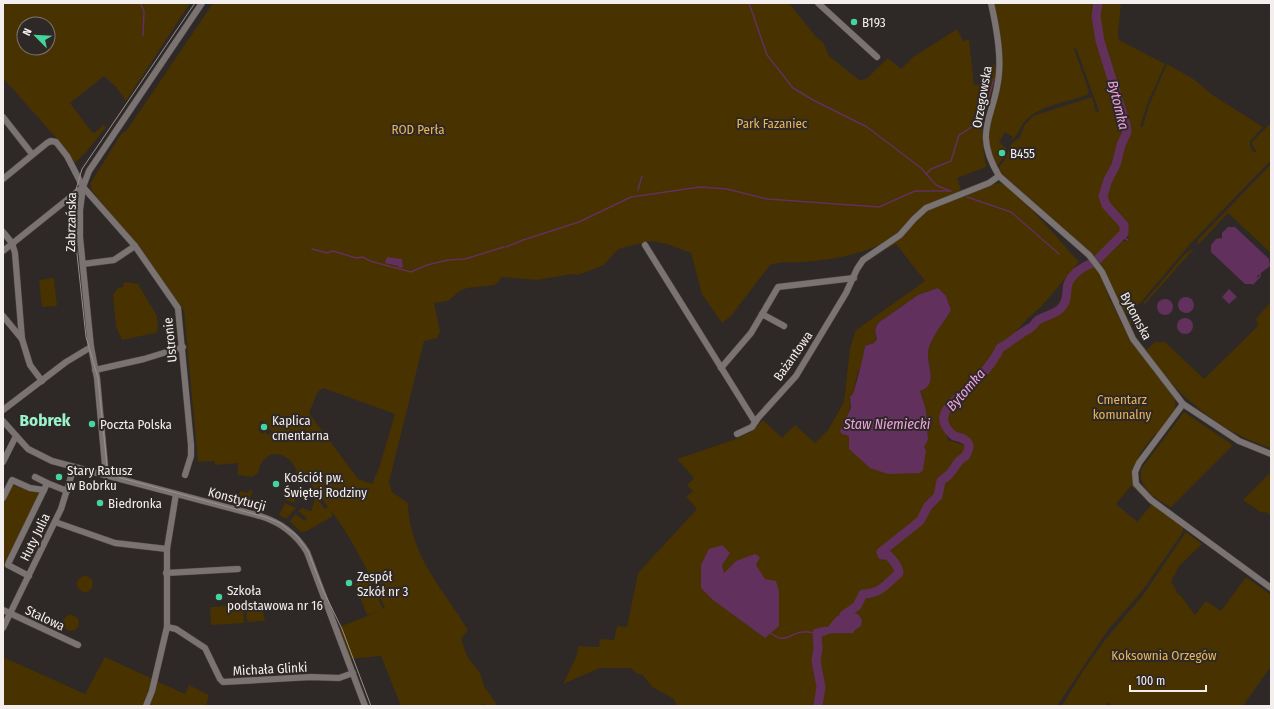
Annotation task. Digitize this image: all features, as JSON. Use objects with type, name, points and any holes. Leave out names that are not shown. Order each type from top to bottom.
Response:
[{"type":"street","name":"Zabrzańska","points":[[106,476],[82,264],[80,220],[83,187],[89,171],[202,3]]},
{"type":"street","points":[[818,3],[877,57]]},
{"type":"street","name":"Orzegowska","points":[[991,3],[995,19],[999,72],[998,83],[986,122],[986,139],[991,163],[999,176],[1012,187]]},
{"type":"street","points":[[4,119],[32,154]]},
{"type":"street","name":"Ustronie","points":[[3,180],[32,154],[51,141],[56,142],[67,156],[83,187],[135,246],[178,308],[183,347],[191,445],[185,475]]},
{"type":"street","name":"Bażantowa","points":[[737,434],[752,427],[800,370],[863,260],[900,235],[923,211],[946,199],[989,183],[999,176]]},
{"type":"street","points":[[3,251],[83,187]]},
{"type":"street","name":"Bytomska","points":[[1012,187],[1089,255],[1102,272],[1133,339],[1184,404],[1239,441],[1271,454]]},
{"type":"street","points":[[3,232],[12,243],[15,253],[22,339],[30,365],[42,381]]},
{"type":"street","points":[[645,245],[755,422]]},
{"type":"street","points":[[82,264],[114,260],[135,246]]},
{"type":"street","points":[[721,368],[751,333],[778,287],[854,278]]},
{"type":"street","points":[[762,314],[784,326]]},
{"type":"street","points":[[3,316],[22,339]]},
{"type":"street","points":[[3,410],[66,362],[91,347]]},
{"type":"street","points":[[95,370],[144,359],[183,347]]},
{"type":"street","points":[[1184,404],[1139,464],[1135,472],[1136,484],[1151,500],[1271,588]]},
{"type":"street","name":"Konstytucji","points":[[3,421],[28,449],[40,456],[106,476],[269,519],[296,536],[307,552],[313,566],[365,706]]},
{"type":"street","points":[[3,462],[16,436]]},
{"type":"street","name":"Huty Julia","points":[[3,628],[55,522],[67,491],[74,467]]},
{"type":"street","points":[[35,477],[67,491]]},
{"type":"street","points":[[3,498],[12,480],[30,488],[44,490]]},
{"type":"street","points":[[29,576],[8,566],[47,483]]},
{"type":"street","points":[[146,706],[152,690],[167,627],[167,549],[176,494]]},
{"type":"street","points":[[55,522],[115,543],[167,549]]},
{"type":"street","points":[[166,573],[238,569]]},
{"type":"street","name":"Stalowa","points":[[3,610],[78,645]]},
{"type":"street","name":"Michała Glinki","points":[[167,627],[176,629],[205,648],[220,679],[223,682],[311,677],[339,678],[353,673]]},
{"type":"green space","points":[[3,3],[190,3],[126,101],[116,87],[104,76],[70,103],[91,131],[95,133],[103,125],[106,127],[87,151],[75,163],[59,141],[3,78]]},
{"type":"green space","points":[[213,3],[789,3],[817,38],[823,42],[829,56],[859,80],[866,79],[888,58],[901,69],[913,57],[957,29],[963,41],[969,39],[974,85],[982,85],[993,64],[996,67],[996,74],[982,131],[986,167],[957,178],[961,189],[957,193],[958,198],[999,183],[1006,186],[1052,231],[1079,262],[1042,306],[1028,318],[979,373],[953,397],[940,416],[948,440],[972,448],[967,437],[963,435],[956,435],[946,419],[947,413],[952,404],[973,387],[992,364],[1001,349],[1007,347],[1039,321],[1060,312],[1067,302],[1069,295],[1068,288],[1076,274],[1084,268],[1094,264],[1100,273],[1109,298],[1132,343],[1170,390],[1175,400],[1175,411],[1160,433],[1155,434],[1139,455],[1141,458],[1135,467],[1133,479],[1139,493],[1131,486],[1116,504],[1137,522],[1152,504],[1183,527],[1183,532],[1142,591],[1108,630],[1057,706],[677,706],[674,699],[652,687],[642,674],[637,674],[631,668],[600,668],[563,684],[577,655],[578,646],[599,647],[600,639],[614,640],[617,626],[627,627],[638,573],[697,509],[686,497],[693,491],[687,485],[694,478],[677,459],[736,439],[751,432],[763,420],[782,438],[795,425],[815,443],[828,430],[844,402],[850,348],[856,330],[925,281],[896,244],[887,249],[883,243],[865,251],[846,256],[807,262],[774,264],[770,265],[731,316],[722,323],[702,294],[691,253],[667,244],[651,241],[618,249],[604,265],[578,275],[572,274],[537,280],[502,277],[495,285],[467,288],[460,291],[448,301],[434,303],[440,331],[437,338],[424,341],[389,482],[392,492],[408,503],[414,539],[421,555],[438,585],[468,630],[461,639],[467,656],[480,673],[484,686],[498,706],[485,706],[484,703],[479,706],[401,706],[381,656],[349,659],[337,628],[379,611],[367,615],[355,584],[369,577],[383,609],[385,608],[346,532],[329,508],[333,516],[307,531],[301,532],[290,521],[296,514],[305,521],[307,518],[298,511],[302,508],[311,511],[316,497],[325,509],[328,507],[303,473],[300,474],[297,484],[294,482],[296,473],[295,466],[286,457],[278,454],[270,455],[265,459],[258,473],[252,477],[238,475],[238,463],[215,465],[214,461],[198,462],[184,311],[144,254],[92,191],[90,184],[121,134],[127,130]],"holes":[[[938,288],[946,296],[951,310],[934,336],[929,347],[928,358],[931,380],[929,385],[920,391],[926,410],[928,439],[924,447],[923,470],[894,474],[858,456],[849,449],[849,436],[842,434],[843,425],[850,409],[849,399],[853,394],[858,372],[862,366],[865,346],[874,343],[877,339],[875,330],[878,323],[918,295]],[[323,388],[395,414],[379,468],[372,484],[358,479],[309,413],[317,393]],[[262,420],[272,432],[268,435],[265,432],[262,434],[258,429],[261,426],[259,423]]]},
{"type":"green space","points":[[992,3],[1098,3],[1095,15],[1099,41],[1115,90],[1125,129],[1113,166],[1103,183],[1101,199],[1122,227],[1122,232],[1096,259],[997,169],[1005,160],[1011,144],[1020,137],[1024,126],[1033,116],[1092,97],[1096,113],[1099,111],[1076,48],[1074,49],[1089,91],[1087,95],[1040,110],[1025,121],[1016,136],[1010,142],[1013,137],[1005,132],[999,142],[1006,148],[1005,153],[1001,150],[998,154],[1003,158],[996,168],[987,135],[999,84]]},
{"type":"green space","points":[[1099,3],[1121,3],[1118,35],[1119,40],[1165,64],[1147,105],[1140,127],[1143,126],[1149,105],[1167,64],[1195,80],[1211,94],[1263,127],[1250,141],[1250,146],[1254,153],[1256,151],[1252,145],[1252,142],[1271,123],[1271,160],[1191,243],[1141,302],[1126,314],[1097,262],[1121,241],[1127,241],[1129,238],[1124,236],[1126,230],[1125,224],[1108,203],[1105,197],[1105,191],[1116,169],[1122,146],[1130,130],[1130,125],[1125,119],[1101,40],[1096,16]]},
{"type":"green space","points":[[1271,164],[1271,253],[1228,213],[1198,245],[1198,240]]},
{"type":"green space","points":[[1191,250],[1195,251],[1191,252],[1144,305],[1144,302],[1185,254]]},
{"type":"green space","points":[[54,278],[57,306],[42,307],[39,280]]},
{"type":"green space","points":[[127,282],[138,284],[157,316],[158,330],[155,333],[122,340],[116,327],[113,295],[118,288],[123,287],[124,283]]},
{"type":"green space","points":[[1271,302],[1271,448],[1249,440],[1228,428],[1207,415],[1188,399],[1153,362],[1139,342],[1128,322],[1134,312],[1139,311],[1131,319],[1131,324],[1136,336],[1147,350],[1155,342],[1165,342],[1204,379],[1258,326],[1256,319]]},
{"type":"green space","name":"Cmentarz komunalny","points":[[1184,412],[1233,445],[1171,507],[1154,497],[1149,492],[1144,486],[1141,474],[1142,468]]},
{"type":"green space","points":[[1271,472],[1271,516],[1264,511],[1262,513],[1243,500]]},
{"type":"green space","points":[[12,485],[41,493],[3,571],[3,503]]},
{"type":"green space","points":[[292,489],[297,494],[294,503],[285,500],[289,491]]},
{"type":"green space","points":[[249,490],[253,491],[248,504],[238,501],[240,491],[248,493]]},
{"type":"green space","points":[[285,503],[296,508],[286,519],[279,515]]},
{"type":"green space","name":"Koksownia Orzegów","points":[[1186,532],[1202,544],[1179,566],[1171,582],[1176,589],[1176,592],[1181,596],[1195,615],[1206,601],[1221,611],[1246,577],[1271,595],[1271,666],[1243,706],[1113,706],[1108,702],[1105,706],[1062,706],[1083,671],[1105,640],[1143,595]]},
{"type":"green space","points":[[82,576],[88,576],[93,581],[91,590],[88,592],[82,592],[77,587],[77,581]]},
{"type":"green space","points":[[243,605],[244,623],[211,625],[210,607]]},
{"type":"green space","points":[[262,605],[265,621],[247,622],[246,606]]},
{"type":"green space","points":[[71,615],[77,617],[79,623],[77,629],[71,631],[65,629],[63,623],[65,617]]},
{"type":"green space","points":[[3,657],[85,694],[105,657],[185,694],[189,685],[209,695],[206,706],[3,706]]},
{"type":"water","points":[[1228,227],[1235,227],[1269,259],[1270,266],[1257,276],[1258,279],[1253,284],[1245,284],[1211,252],[1211,245],[1216,239],[1222,238],[1222,233]]},
{"type":"water","points":[[387,257],[402,259],[403,267],[399,268],[398,266],[385,263]]},
{"type":"water","name":"Staw Niemiecki","points":[[938,288],[946,296],[951,310],[931,342],[928,358],[931,380],[926,388],[920,391],[926,410],[928,440],[924,447],[926,450],[923,470],[920,473],[888,474],[870,468],[849,449],[849,436],[842,434],[840,431],[851,408],[850,397],[853,394],[865,346],[874,343],[877,339],[875,330],[878,323],[918,295]]},
{"type":"water","points":[[1229,289],[1237,297],[1229,304],[1222,297]]},
{"type":"water","points":[[1186,297],[1193,302],[1194,305],[1189,312],[1186,313],[1179,308],[1178,305],[1183,298]]},
{"type":"water","points":[[1165,299],[1172,304],[1173,307],[1168,314],[1165,315],[1158,310],[1157,307],[1162,300]]},
{"type":"water","points":[[1185,318],[1192,323],[1193,326],[1188,333],[1185,334],[1178,329],[1177,326],[1182,319]]},
{"type":"water","points":[[722,545],[730,553],[722,565],[724,573],[736,561],[755,554],[760,557],[756,565],[765,579],[776,581],[779,591],[779,626],[765,638],[713,600],[701,588],[701,565],[709,549]]},
{"type":"water","points":[[852,605],[856,610],[853,613],[858,614],[862,620],[861,626],[853,633],[817,636],[815,634],[827,628],[836,617],[849,610]]},
{"type":"waterway","points":[[140,3],[144,11],[143,36]]},
{"type":"waterway","points":[[749,3],[767,55],[793,88],[813,100],[867,127],[921,168],[936,185],[950,191]]},
{"type":"waterway","name":"Bytomka","points":[[1098,3],[1096,16],[1100,41],[1126,124],[1127,132],[1121,145],[1116,165],[1108,180],[1103,196],[1106,205],[1124,225],[1124,233],[1098,259]]},
{"type":"waterway","points":[[926,174],[931,169],[951,161],[959,135],[975,124],[984,112],[994,79]]},
{"type":"waterway","points":[[638,190],[642,176]]},
{"type":"waterway","points":[[506,247],[579,222],[631,197],[700,187],[727,189],[767,199],[879,207],[915,191],[951,191]]},
{"type":"waterway","points":[[967,197],[1011,212],[1059,254]]},
{"type":"waterway","points":[[1122,237],[1128,240]]},
{"type":"waterway","points":[[312,249],[327,253],[333,251],[356,258],[363,257],[370,261],[411,272],[427,265],[448,260],[465,259],[504,247]]},
{"type":"waterway","name":"Bytomka","points":[[844,615],[857,606],[863,594],[879,590],[899,573],[897,566],[888,555],[882,555],[881,552],[920,521],[928,506],[938,496],[941,481],[950,473],[960,460],[965,457],[969,447],[967,441],[954,436],[946,428],[944,420],[945,413],[949,406],[976,381],[993,361],[1000,348],[1031,327],[1038,320],[1060,309],[1065,302],[1068,285],[1072,276],[1084,267],[1093,263]]},
{"type":"waterway","points":[[1253,284],[1260,276],[1260,273]]},
{"type":"waterway","name":"Bytomka","points":[[818,706],[821,687],[816,661],[818,648],[817,633],[825,631]]},
{"type":"waterway","points":[[771,633],[780,638],[803,632],[816,633]]},
{"type":"tram line","points":[[195,3],[82,169],[75,193],[74,226],[86,337],[98,378],[107,466],[112,474],[121,478],[265,517],[280,523],[297,536],[308,551],[323,590],[342,629],[371,706]]},
{"type":"place","name":"B193","points":[[854,22]]},
{"type":"place","name":"B455","points":[[1002,153]]},
{"type":"place","name":"Poczta Polska","points":[[92,424]]},
{"type":"place","name":"Kaplica cmentarna","points":[[264,427]]},
{"type":"place","name":"Stary Ratusz w Bobrku","points":[[59,477]]},
{"type":"place","name":"Kościół pw. Świętej Rodziny","points":[[276,484]]},
{"type":"place","name":"Biedronka","points":[[100,503]]},
{"type":"place","name":"Zespół Szkół nr 3","points":[[349,583]]},
{"type":"place","name":"Szkoła podstawowa nr 16","points":[[219,597]]},
{"type":"district","name":"Bobrek","points":[[45,420]]},
{"type":"park label","name":"Park Fazaniec","points":[[772,123]]},
{"type":"park label","name":"ROD Perła","points":[[418,129]]}]
